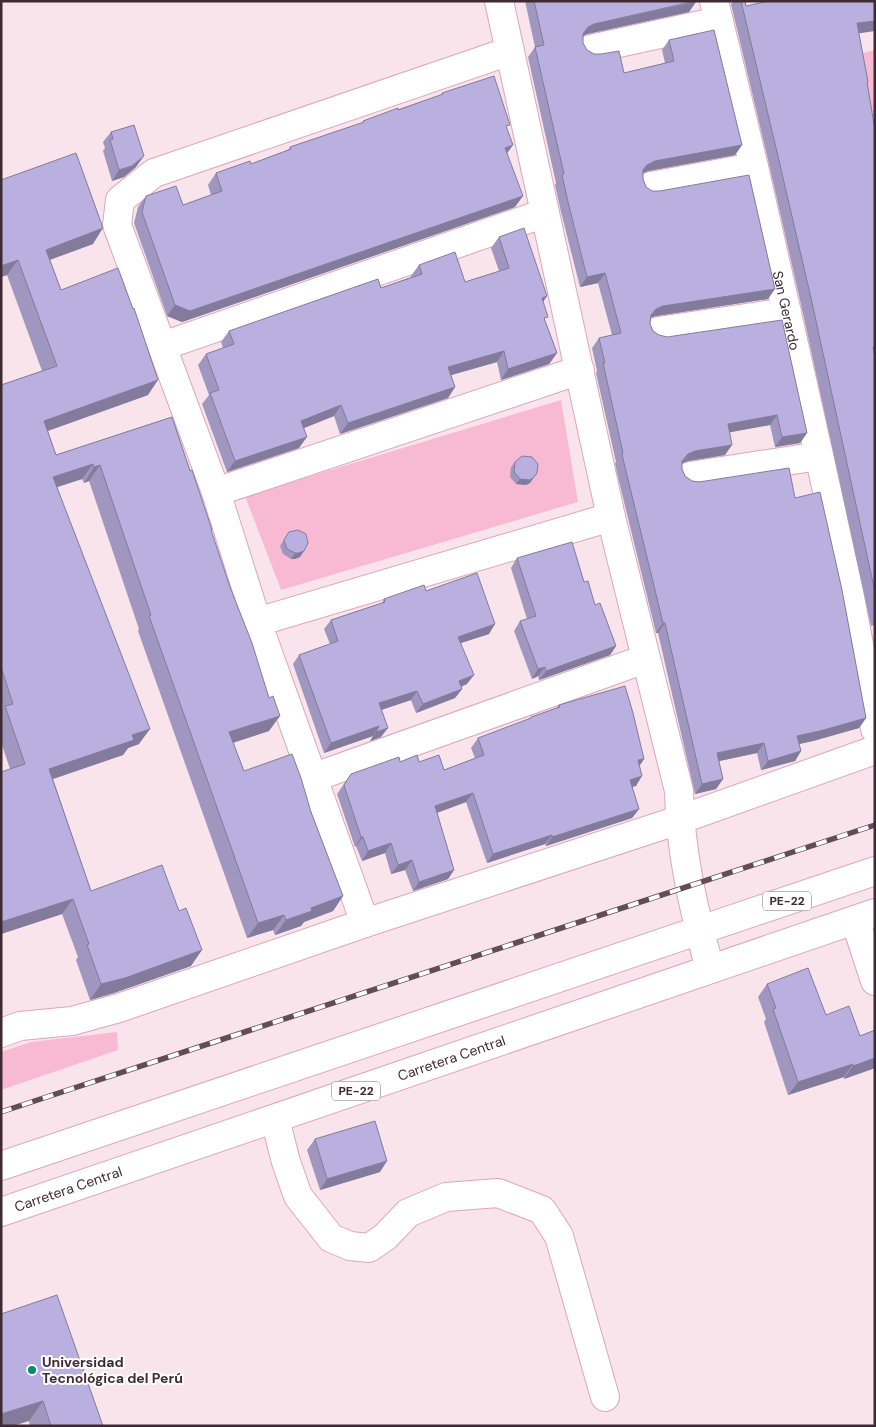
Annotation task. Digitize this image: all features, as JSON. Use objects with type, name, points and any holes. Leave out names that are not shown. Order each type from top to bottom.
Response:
[{"type":"main road","points":[[499,1],[611,517],[679,791],[680,820],[690,886],[699,931],[710,969]]},
{"type":"main road","name":"San Gerardo","points":[[591,49],[717,11],[819,456],[850,598],[875,729]]},
{"type":"main road","points":[[365,923],[257,622],[216,492],[117,224],[120,200],[154,173],[510,51]]},
{"type":"main road","points":[[651,186],[754,167]]},
{"type":"main road","points":[[163,346],[545,213]]},
{"type":"main road","points":[[658,331],[787,312]]},
{"type":"main road","points":[[216,492],[580,370]]},
{"type":"main road","points":[[690,476],[819,456]]},
{"type":"main road","points":[[257,622],[611,517]]},
{"type":"main road","points":[[312,778],[645,658]]},
{"type":"main road","points":[[1,1033],[20,1026],[72,1020],[119,1008],[365,923],[680,820],[875,750]]},
{"type":"main road","name":"PE-22","points":[[1,1166],[875,871]]},
{"type":"main road","points":[[865,917],[875,981]]},
{"type":"main road","name":"Carretera Central","points":[[1,1212],[865,917]]},
{"type":"main road","points":[[246,1082],[286,1162],[298,1196],[331,1238],[350,1246],[369,1248],[385,1237],[408,1213],[446,1197],[498,1193],[542,1210],[559,1236],[605,1398]]},
{"type":"shaded area","points":[[875,50],[875,138],[858,54]]},
{"type":"shaded area","points":[[561,400],[578,502],[281,590],[245,496]]},
{"type":"shaded area","points":[[117,1032],[118,1050],[1,1090],[1,1052],[31,1042]]},
{"type":"building","points":[[534,1],[696,1],[594,24],[588,27],[583,34],[583,43],[587,50],[594,54],[619,51],[624,73],[674,61],[669,40],[714,30],[742,145],[655,161],[647,165],[643,170],[643,179],[646,187],[652,191],[660,191],[749,175],[775,289],[663,306],[656,309],[651,315],[650,324],[653,331],[667,337],[782,320],[807,433],[782,437],[777,415],[728,424],[732,445],[695,451],[688,454],[682,461],[682,469],[685,476],[692,481],[699,482],[789,468],[795,498],[820,492],[842,590],[866,718],[797,736],[801,751],[768,761],[764,743],[717,753],[723,779],[702,784],[665,623],[663,623],[624,463],[603,363],[605,363],[599,338],[621,333],[605,273],[587,277],[568,202],[562,175],[564,174],[535,47],[544,45]]},
{"type":"building","points":[[741,1],[745,1],[746,6],[769,1],[875,1],[875,21],[857,23],[875,130],[875,346],[873,347],[875,357],[875,592],[811,298]]},
{"type":"building","points":[[494,76],[510,125],[506,126],[513,145],[505,148],[523,196],[190,311],[175,305],[142,212],[146,196],[176,186],[183,205],[222,191],[216,173],[250,161],[251,164],[291,149],[290,147]]},
{"type":"building","points":[[134,125],[144,156],[132,166],[119,170],[110,140],[113,139],[111,132]]},
{"type":"building","points":[[76,153],[103,228],[46,250],[61,290],[118,268],[134,308],[158,380],[44,421],[56,455],[172,417],[190,471],[192,470],[230,587],[252,643],[269,698],[273,696],[280,716],[229,732],[244,771],[292,754],[311,812],[343,896],[311,908],[312,911],[286,920],[284,915],[258,923],[149,616],[151,615],[100,465],[94,467],[93,464],[53,477],[150,729],[132,735],[134,740],[49,769],[91,891],[162,865],[179,911],[186,908],[202,950],[125,978],[101,984],[73,899],[1,922],[1,772],[25,764],[5,706],[13,704],[1,667],[1,385],[57,366],[18,260],[1,266],[1,180]]},
{"type":"building","points":[[524,228],[547,296],[542,298],[548,317],[544,318],[557,353],[508,369],[504,351],[448,367],[455,387],[348,423],[341,405],[301,421],[307,437],[235,461],[210,393],[219,390],[206,354],[234,344],[229,331],[378,279],[381,288],[422,274],[419,265],[455,252],[465,282],[509,268],[499,237]]},
{"type":"building","points":[[522,456],[532,457],[538,464],[537,473],[530,480],[520,479],[514,472],[515,462]]},
{"type":"building","points":[[298,530],[306,534],[308,543],[304,551],[295,553],[287,549],[284,540],[289,532]]},
{"type":"building","points":[[572,542],[584,582],[588,581],[595,605],[600,603],[616,646],[546,671],[545,667],[538,669],[520,621],[536,616],[517,558]]},
{"type":"building","points":[[477,573],[495,624],[458,637],[474,675],[459,681],[462,689],[423,704],[417,691],[379,703],[388,728],[376,732],[379,726],[331,743],[299,655],[338,641],[331,620],[385,602],[384,599],[424,585],[426,591]]},
{"type":"building","points":[[625,686],[644,759],[638,760],[642,776],[630,780],[639,809],[493,854],[473,793],[435,806],[454,870],[419,882],[412,860],[398,865],[391,843],[368,851],[363,837],[361,837],[344,785],[351,774],[399,757],[400,762],[417,755],[419,762],[439,755],[444,770],[484,755],[478,738],[560,707],[559,705]]},
{"type":"building","points":[[808,968],[826,1015],[849,1006],[860,1036],[875,1030],[875,1058],[798,1082],[773,1009],[776,1008],[767,984]]},
{"type":"building","points":[[375,1121],[387,1161],[327,1179],[315,1139]]},
{"type":"building","name":"Universidad Tecnológica del Perú","points":[[57,1295],[103,1426],[51,1426],[43,1401],[1,1414],[1,1314]]},
{"type":"railway","points":[[1,1112],[875,825]]},
{"type":"place","name":"Universidad Tecnológica del Perú","points":[[32,1370]]}]
